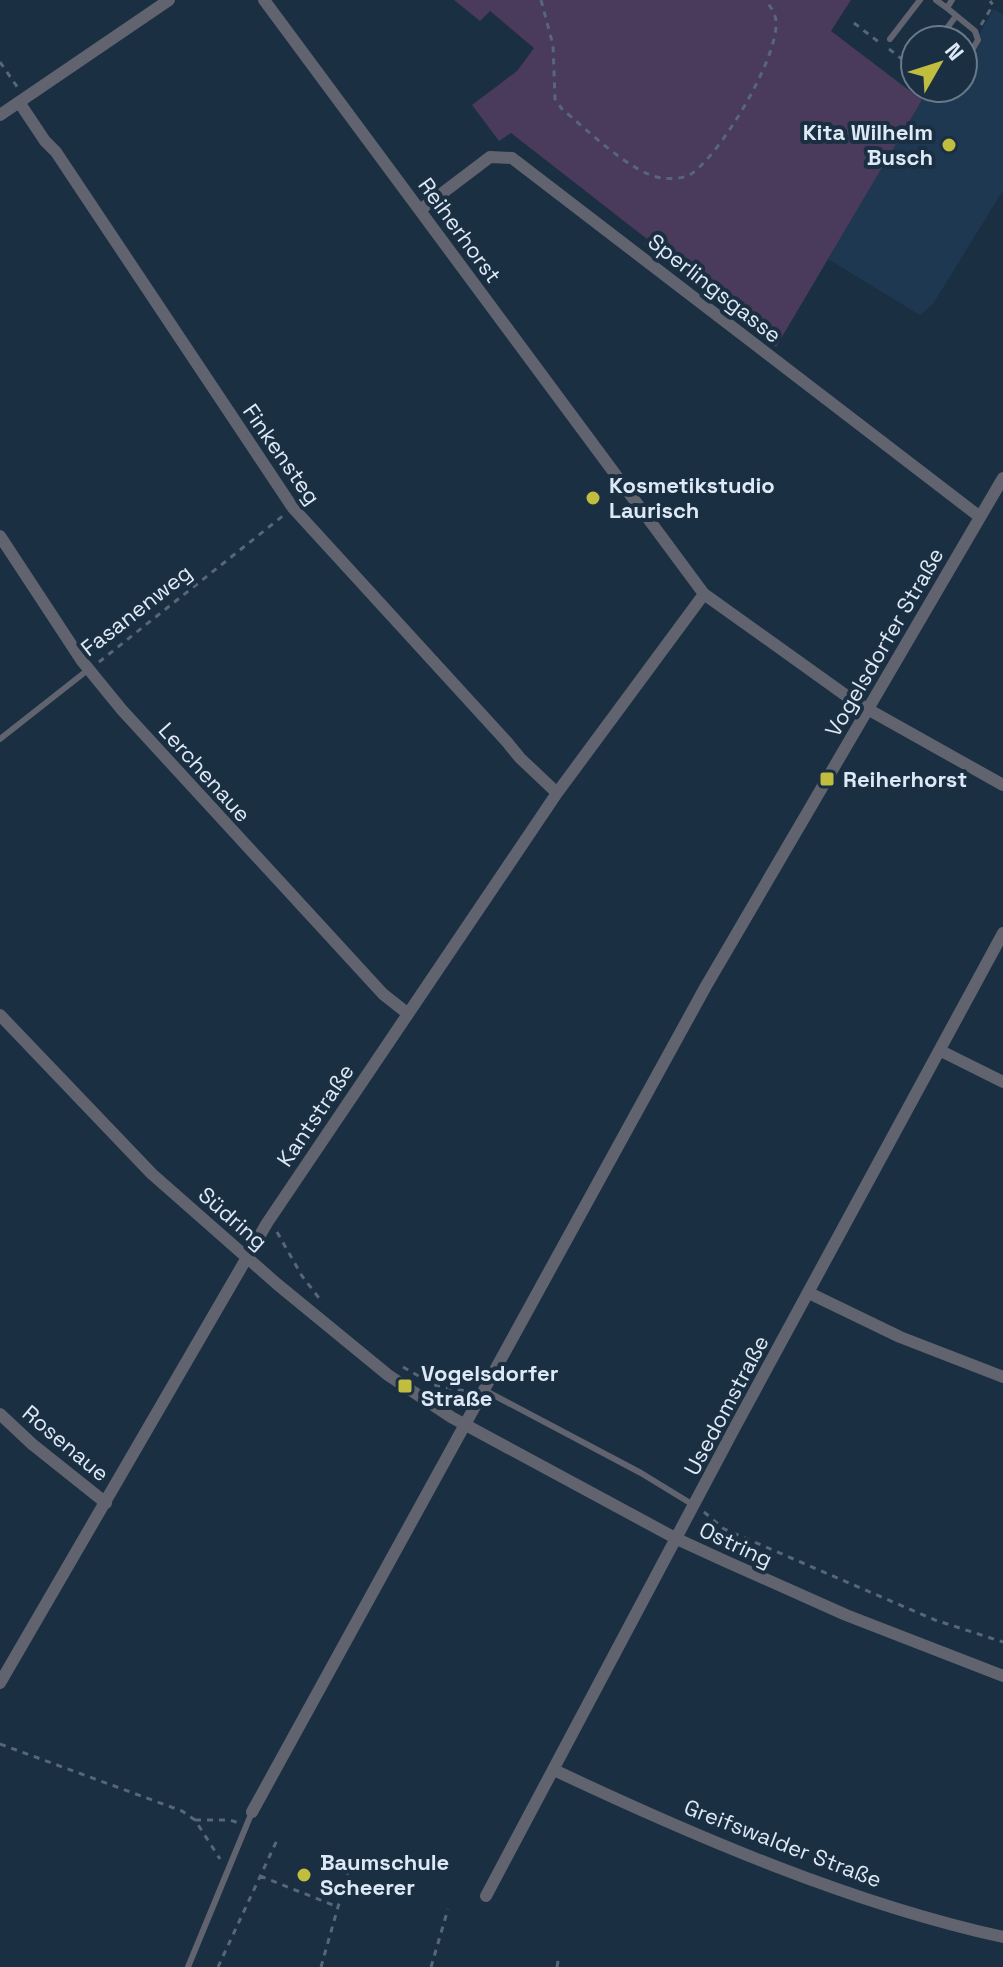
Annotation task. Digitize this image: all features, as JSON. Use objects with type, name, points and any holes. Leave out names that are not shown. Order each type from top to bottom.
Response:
[{"type":"street","points":[[0,115],[169,0]]},
{"type":"street","name":"Reiherhorst","points":[[264,0],[704,594],[867,709],[1003,785]]},
{"type":"street","name":"Finkensteg","points":[[22,99],[45,141],[56,152],[293,508],[520,758],[557,793]]},
{"type":"street","name":"Sperlingsgasse","points":[[420,210],[490,157],[512,158],[980,517]]},
{"type":"street","name":"Vogelsdorfer Straße","points":[[252,1812],[699,998],[1003,478]]},
{"type":"street","name":"Lerchenaue","points":[[0,536],[89,669],[242,842],[383,994],[407,1013]]},
{"type":"street","name":"Kantstraße","points":[[0,1683],[267,1223],[557,793],[704,594]]},
{"type":"street","name":"Usedomstraße","points":[[486,1896],[1003,933]]},
{"type":"street","name":"Südring","points":[[0,1015],[129,1152],[247,1258],[388,1375],[463,1424]]},
{"type":"street","points":[[941,1051],[1003,1082]]},
{"type":"street","points":[[809,1293],[900,1337],[1003,1377]]},
{"type":"street","name":"Rosenaue","points":[[0,1414],[106,1503]]},
{"type":"street","name":"Ostring","points":[[463,1424],[677,1539],[834,1610],[1003,1676]]},
{"type":"street","name":"Greifswalder Straße","points":[[554,1770],[799,1875],[917,1914],[1003,1937]]},
{"type":"lane","points":[[890,39],[920,0]]},
{"type":"lane","points":[[936,0],[966,24]]},
{"type":"lane","points":[[947,8],[952,0]]},
{"type":"lane","points":[[950,24],[956,16]]},
{"type":"lane","name":"Fasanenweg","points":[[0,739],[89,669]]},
{"type":"lane","points":[[484,1390],[641,1473],[695,1506]]},
{"type":"lane","name":"Vogelsdorfer Straße","points":[[188,1967],[252,1812]]},
{"type":"path","points":[[541,0],[553,45],[555,99],[562,109],[645,174],[672,179],[692,174],[744,107],[767,62],[773,42],[776,23],[774,13],[765,0]]},
{"type":"path","points":[[0,62],[22,99]]},
{"type":"path","name":"Fasanenweg","points":[[89,669],[293,508]]},
{"type":"path","points":[[275,1230],[302,1276],[323,1303]]},
{"type":"path","points":[[396,1363],[434,1385],[466,1391]]},
{"type":"path","points":[[695,1506],[724,1529],[935,1620],[1003,1642]]},
{"type":"path","points":[[0,1744],[182,1811],[195,1820],[229,1872]]},
{"type":"path","points":[[195,1820],[230,1820],[246,1827]]},
{"type":"path","points":[[218,1967],[278,1838]]},
{"type":"path","points":[[321,1967],[349,1868]]},
{"type":"path","points":[[260,1876],[338,1907]]},
{"type":"path","points":[[431,1967],[448,1909]]},
{"type":"path","points":[[557,1967],[559,1956]]},
{"type":"shaded area","points":[[454,0],[851,0],[831,31],[899,83],[899,104],[920,104],[776,347],[644,245],[647,239],[511,133],[499,141],[472,105],[517,71],[534,48],[490,11],[480,21]]},
{"type":"shaded area","name":"Kita Wilhelm Busch","points":[[994,9],[1003,15],[1003,190],[933,304],[920,315],[828,259],[920,104],[979,104],[979,34]]},
{"type":"place","name":"Kita Wilhelm Busch","points":[[949,145]]},
{"type":"place","name":"Kosmetikstudio Laurisch","points":[[593,498]]},
{"type":"place","name":"Reiherhorst","points":[[827,779]]},
{"type":"place","name":"Vogelsdorfer Straße","points":[[405,1386]]},
{"type":"place","name":"Baumschule Scheerer","points":[[304,1875]]}]
